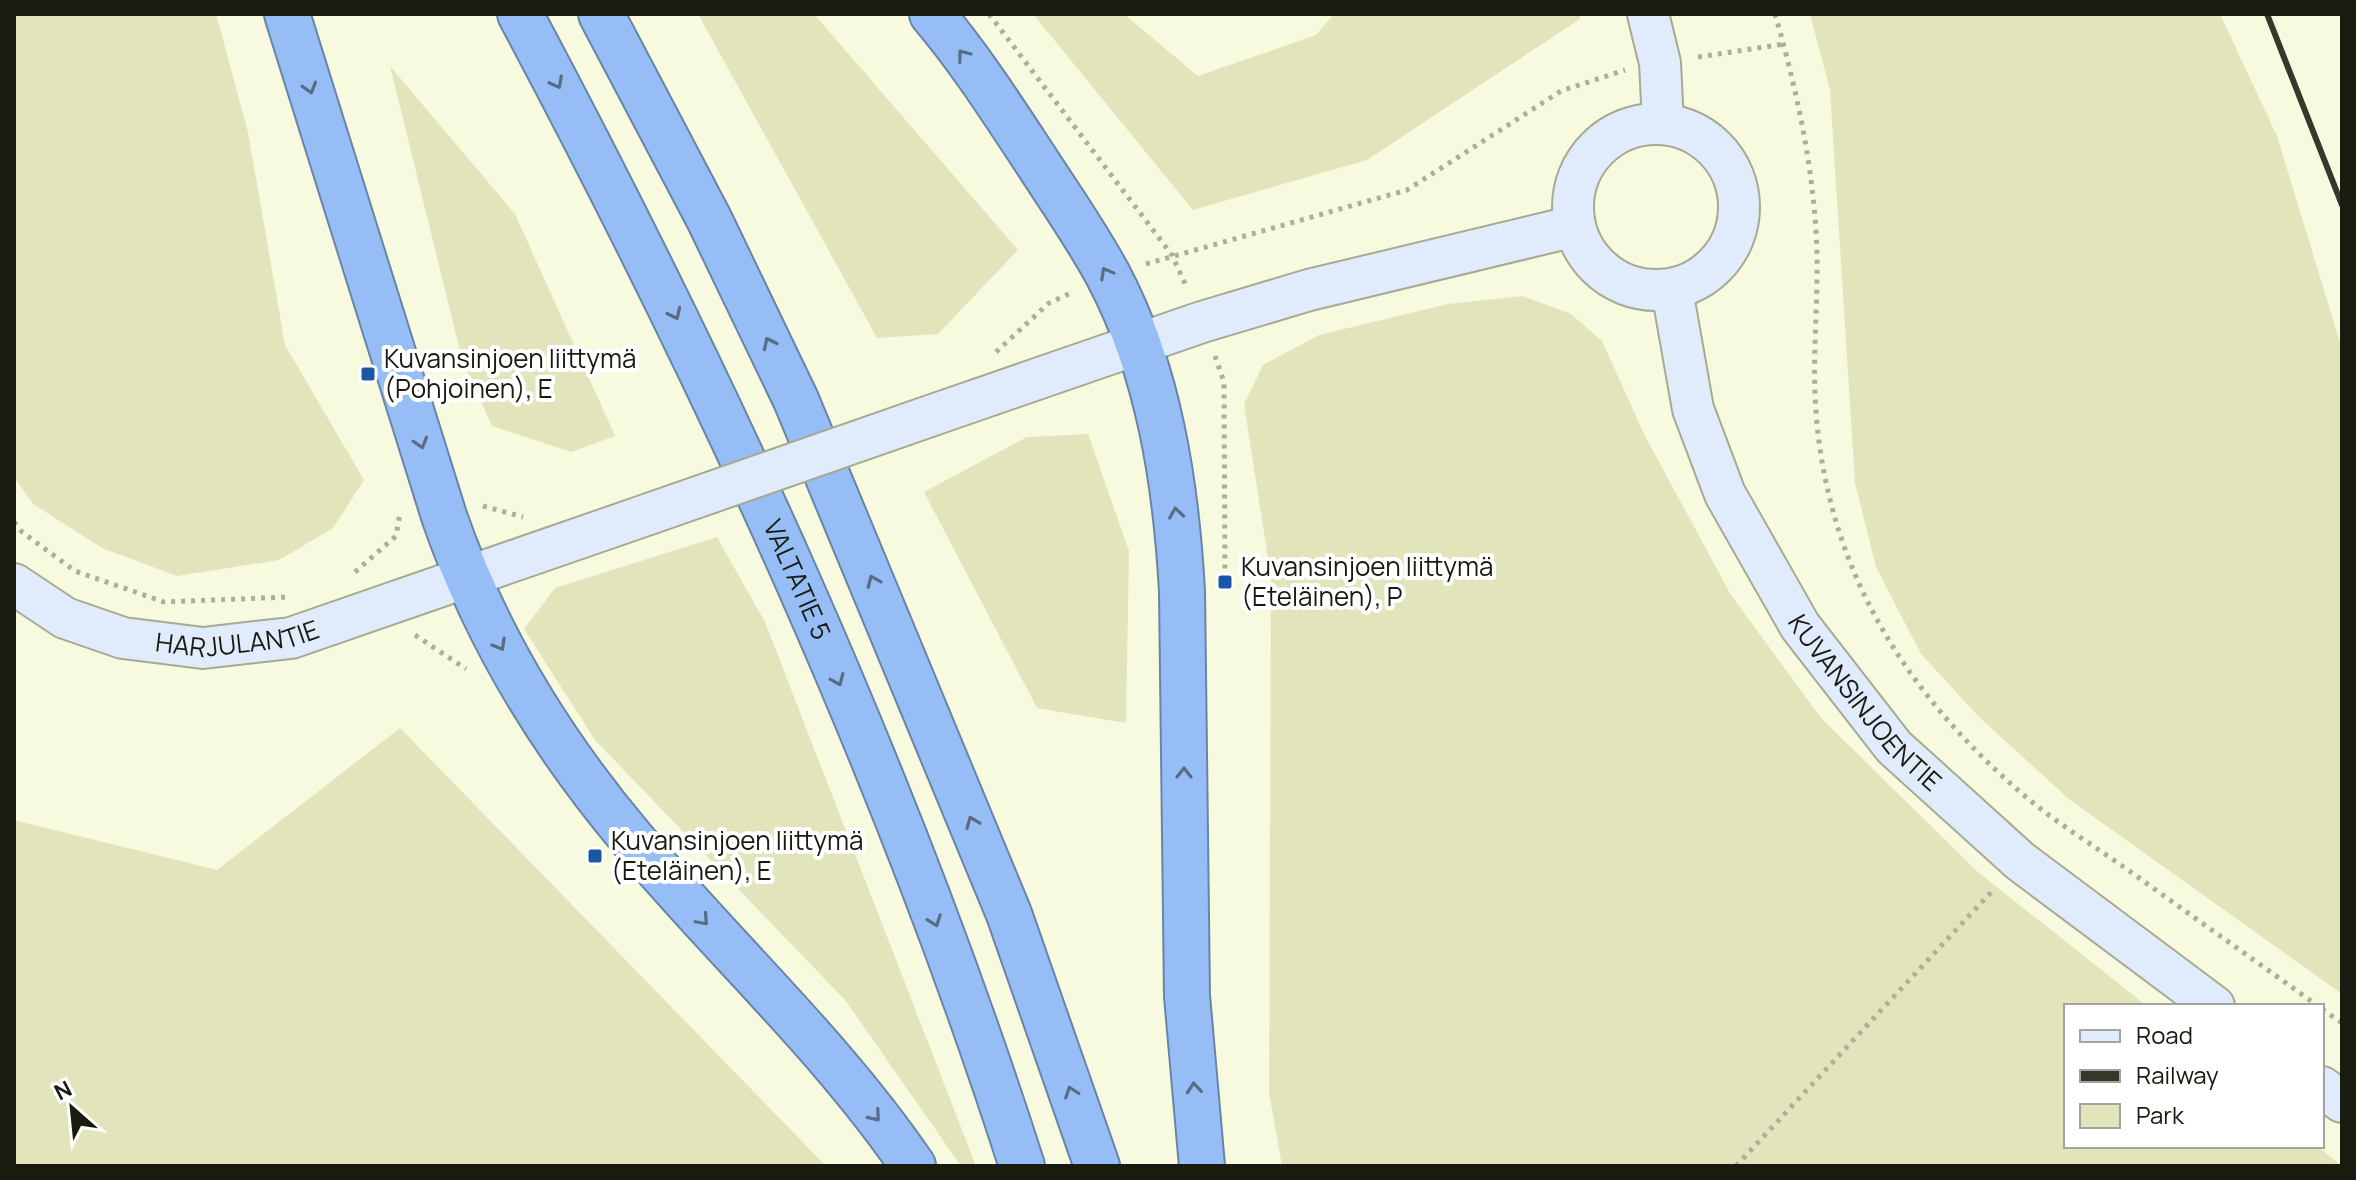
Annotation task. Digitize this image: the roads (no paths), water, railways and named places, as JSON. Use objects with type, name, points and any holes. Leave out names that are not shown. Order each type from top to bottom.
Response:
[{"type":"highway","points":[[287,14],[444,516],[464,575],[501,646],[570,761],[631,839],[821,1051],[913,1166]]},
{"type":"highway","name":"VALTATIE 5","points":[[520,14],[627,215],[736,440],[897,818],[995,1081],[1022,1166]]},
{"type":"highway","points":[[601,14],[709,219],[796,400],[1004,900],[1097,1166]]},
{"type":"highway","points":[[932,14],[1000,105],[1108,276],[1137,344],[1162,427],[1179,533],[1187,996],[1202,1166]]},
{"type":"street","points":[[1648,14],[1660,63],[1663,123]]},
{"type":"street","points":[[1663,123],[1689,130],[1712,144],[1729,165],[1740,216],[1733,242],[1718,264],[1697,281],[1672,290],[1646,290],[1622,283],[1600,269],[1584,250],[1575,226],[1573,200],[1579,174],[1593,152],[1613,135],[1637,125],[1663,123]]},
{"type":"street","name":"HARJULANTIE","points":[[14,584],[65,618],[123,638],[203,648],[291,638],[464,575],[1137,344],[1309,290],[1575,226]]},
{"type":"street","name":"KUVANSINJOENTIE","points":[[1672,290],[1693,409],[1725,494],[1800,626],[1894,747],[2020,861],[2211,1004]]},
{"type":"street","points":[[2324,1088],[2342,1102]]},
{"type":"railway","points":[[2267,14],[2342,205]]},
{"type":"place","name":"Kuvansinjoen liittymä (Pohjoinen), E","points":[[368,374]]},
{"type":"place","name":"Kuvansinjoen liittymä (Eteläinen), P","points":[[1225,582]]},
{"type":"place","name":"Kuvansinjoen liittymä (Eteläinen), E","points":[[595,856]]}]
